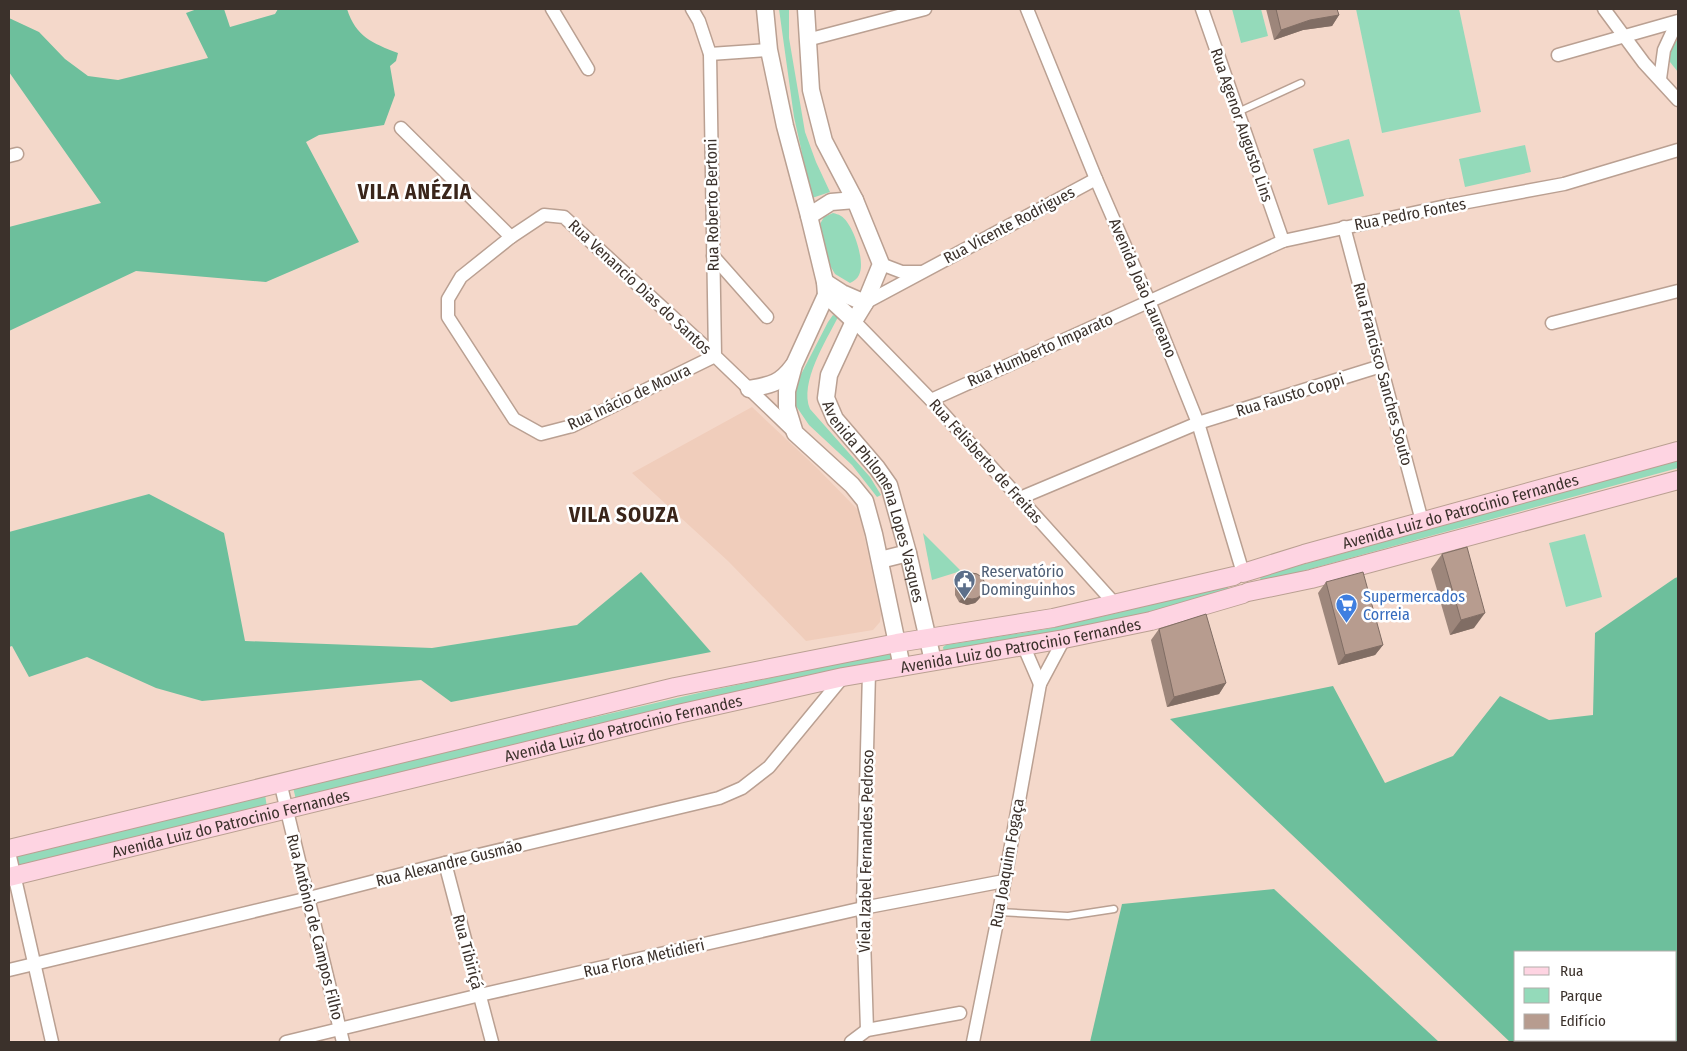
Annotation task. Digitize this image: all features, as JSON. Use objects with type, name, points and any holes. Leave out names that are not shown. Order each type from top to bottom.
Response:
[{"type":"main road","name":"Avenida Luiz do Patrocinio Fernandes","points":[[9,850],[675,686],[897,643],[1053,618],[1239,575],[1304,554],[1678,452]]},
{"type":"main road","name":"Avenida Luiz do Patrocinio Fernandes","points":[[12,876],[678,714],[842,677],[1064,639],[1152,621],[1245,593],[1311,579],[1678,480]]},
{"type":"main road","points":[[1239,575],[1231,582],[1232,589],[1238,594],[1245,593]]},
{"type":"street","points":[[552,9],[588,69]]},
{"type":"street","name":"Rua Roberto Bertoni","points":[[692,9],[700,21],[710,54],[715,356]]},
{"type":"street","points":[[765,9],[769,50],[785,126],[826,288],[854,321]]},
{"type":"street","points":[[806,9],[811,90],[824,141],[855,200],[881,264],[902,272],[923,272]]},
{"type":"street","points":[[807,40],[925,9]]},
{"type":"street","name":"Avenida João Laureano","points":[[1027,9],[1198,423],[1239,575]]},
{"type":"street","name":"Rua Agenor Augusto Lins","points":[[1202,9],[1283,241]]},
{"type":"street","points":[[1604,9],[1626,36],[1644,63],[1678,100]]},
{"type":"street","points":[[1558,55],[1678,21]]},
{"type":"street","points":[[1660,80],[1664,50],[1678,21]]},
{"type":"street","points":[[710,54],[769,50]]},
{"type":"street","points":[[401,128],[511,237]]},
{"type":"street","name":"Rua Pedro Fontes","points":[[1149,301],[1283,241],[1344,227],[1564,184],[1678,150]]},
{"type":"street","name":"Rua Vicente Rodrigues","points":[[865,303],[1096,179]]},
{"type":"street","points":[[809,216],[831,202],[855,200]]},
{"type":"street","name":"Rua Venancio Dias do Santos","points":[[541,434],[514,419],[448,317],[448,299],[461,277],[511,237],[544,216],[564,217],[715,356],[795,433]]},
{"type":"street","name":"Rua Francisco Sanches Souto","points":[[1344,227],[1422,521]]},
{"type":"street","points":[[713,256],[767,317]]},
{"type":"street","name":"Avenida Philomena Lopes Vasques","points":[[881,264],[865,303],[854,321],[829,375],[826,398],[835,419],[889,485],[908,553],[933,661]]},
{"type":"street","points":[[826,288],[865,303]]},
{"type":"street","points":[[795,433],[787,407],[788,391],[794,364],[826,288]]},
{"type":"street","points":[[1552,323],[1678,291]]},
{"type":"street","name":"Rua Humberto Imparato","points":[[931,400],[1149,301]]},
{"type":"street","name":"Rua Felisberto de Freitas","points":[[854,321],[931,400],[1115,604]]},
{"type":"street","name":"Rua Inácio de Moura","points":[[541,434],[572,426],[715,356]]},
{"type":"street","points":[[750,389],[774,384],[786,376],[794,364]]},
{"type":"street","name":"Rua Fausto Coppi","points":[[1020,498],[1198,423],[1381,366]]},
{"type":"street","name":"Avenida Philomena Lopes Vasques","points":[[795,433],[852,485],[865,502],[870,515],[902,666]]},
{"type":"street","points":[[880,560],[908,553]]},
{"type":"street","name":"Rua Joaquim Fogaça","points":[[973,1042],[999,912],[1040,684],[1064,639]]},
{"type":"street","points":[[1024,646],[1040,684]]},
{"type":"street","name":"Viela Izabel Fernandes Pedroso","points":[[867,1030],[863,908],[869,672]]},
{"type":"street","name":"Rua Alexandre Gusmão","points":[[9,970],[719,798],[742,788],[769,767],[842,677]]},
{"type":"street","name":"Rua Antônio de Campos Filho","points":[[280,782],[341,1036]]},
{"type":"street","points":[[9,850],[12,876],[35,964],[52,1042]]},
{"type":"street","name":"Rua Tibiriçá","points":[[445,863],[492,1042]]},
{"type":"street","name":"Rua Flora Metidieri","points":[[286,1042],[341,1036],[480,995],[863,908],[1004,881]]},
{"type":"street","points":[[851,1042],[867,1030],[960,1013]]},
{"type":"lane","points":[[1238,112],[1301,83]]},
{"type":"lane","points":[[999,912],[1068,916],[1114,909]]},
{"type":"shaded area","points":[[752,407],[818,469],[859,511],[881,614],[880,622],[873,630],[806,641],[728,561],[632,473]]},
{"type":"green space","points":[[197,9],[224,9],[230,27],[275,14],[278,9],[347,9],[360,33],[380,46],[398,53],[396,61],[390,66],[395,95],[384,125],[319,135],[306,142],[359,242],[266,282],[136,271],[9,331],[9,227],[101,203],[9,72],[9,18],[39,32],[65,59],[88,76],[118,80],[208,58],[186,13]]},
{"type":"green space","points":[[779,9],[789,9],[789,38],[805,132],[830,192],[812,198],[794,117]]},
{"type":"green space","points":[[1232,9],[1261,9],[1268,36],[1241,43]]},
{"type":"green space","points":[[1356,9],[1459,9],[1481,112],[1382,133]]},
{"type":"green space","points":[[1678,39],[1678,72],[1670,62],[1670,48]]},
{"type":"green space","points":[[1349,139],[1364,196],[1328,205],[1313,149]]},
{"type":"green space","points":[[1525,145],[1531,172],[1465,187],[1459,159]]},
{"type":"green space","points":[[833,213],[846,220],[854,234],[860,252],[861,269],[859,275],[850,283],[835,274],[828,262],[820,224],[824,217]]},
{"type":"green space","points":[[833,315],[838,317],[815,362],[808,387],[810,409],[870,477],[881,495],[877,497],[852,465],[809,425],[794,403],[794,388]]},
{"type":"green space","points":[[1678,460],[1678,468],[1263,582],[1260,580],[1261,576]]},
{"type":"green space","points":[[149,494],[224,533],[245,641],[432,648],[577,625],[641,572],[711,652],[451,702],[421,680],[202,701],[156,688],[87,657],[29,677],[12,646],[9,647],[9,532]]},
{"type":"green space","points":[[923,533],[961,571],[932,580]]},
{"type":"green space","points":[[1585,534],[1602,597],[1566,607],[1549,543]]},
{"type":"green space","points":[[1678,577],[1678,1042],[1510,1042],[1170,719],[1333,686],[1385,783],[1453,756],[1500,696],[1549,720],[1593,715],[1595,633]]},
{"type":"green space","points":[[1226,585],[1228,587],[1227,591],[1146,616],[944,654],[943,647],[946,645],[1047,629]]},
{"type":"green space","points":[[895,652],[898,664],[296,800],[293,787],[703,692]]},
{"type":"green space","points":[[265,794],[267,808],[20,870],[17,856]]},
{"type":"green space","points":[[1274,889],[1439,1042],[1090,1042],[1122,904]]},
{"type":"building","points":[[1276,9],[1337,9],[1339,15],[1310,20],[1281,30]]},
{"type":"building","points":[[1467,547],[1485,613],[1461,620],[1442,554]]},
{"type":"building","name":"Supermercados Correia","points":[[1363,572],[1383,645],[1345,655],[1326,582]]},
{"type":"building","points":[[972,573],[981,577],[985,586],[981,595],[972,599],[963,595],[959,586],[963,577]]},
{"type":"building","points":[[1206,614],[1226,683],[1174,697],[1159,629]]},
{"type":"place","name":"Reservatório Dominguinhos","points":[[965,599]]},
{"type":"place","name":"Supermercados Correia","points":[[1347,624]]},
{"type":"district","name":"VILA ANÉZIA","points":[[415,192]]},
{"type":"district","name":"VILA SOUZA","points":[[624,515]]}]
